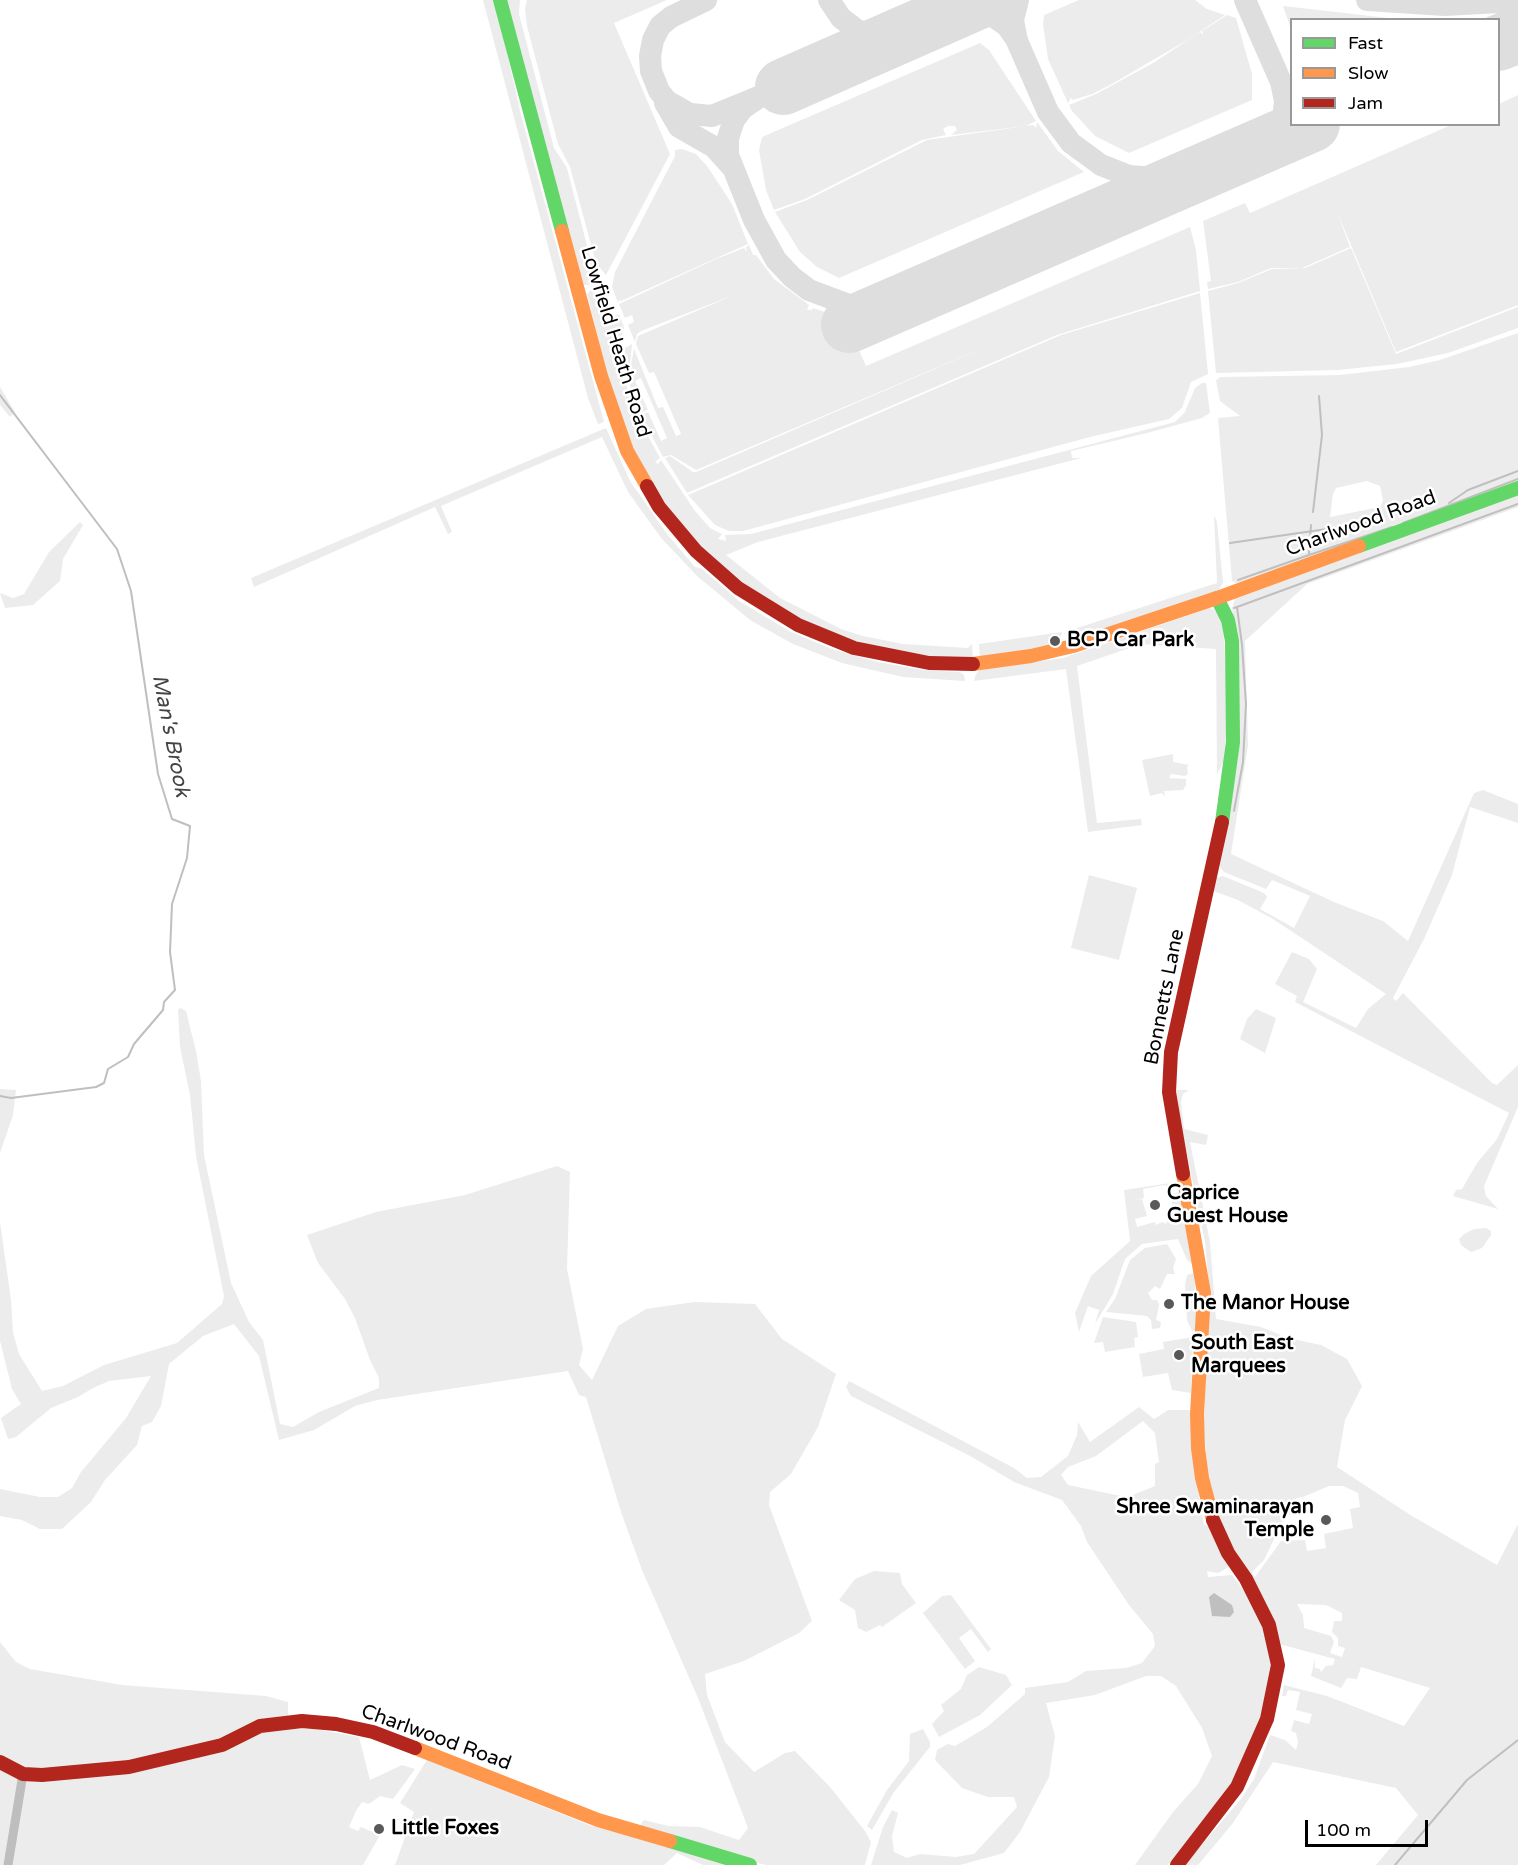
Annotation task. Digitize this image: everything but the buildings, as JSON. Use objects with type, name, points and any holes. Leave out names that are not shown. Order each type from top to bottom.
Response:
[{"type":"street","name":"Lowfield Heath Road","points":[[500,0],[598,367],[618,430],[634,466],[659,507],[692,546],[723,576],[776,614],[827,638],[887,656],[953,665],[1005,661],[1054,652],[1217,598]]},
{"type":"street","name":"Charlwood Road","points":[[1217,598],[1518,488]]},
{"type":"street","name":"Bonnetts Lane","points":[[1177,1865],[1237,1787],[1254,1753],[1271,1706],[1278,1665],[1269,1625],[1245,1578],[1228,1553],[1214,1519],[1202,1478],[1197,1414],[1204,1293],[1169,1095],[1171,1052],[1221,830],[1232,751],[1234,708],[1232,641],[1229,624],[1217,598]]},
{"type":"street","name":"Charlwood Road","points":[[0,1762],[24,1773],[74,1773],[129,1767],[222,1745],[260,1726],[302,1720],[336,1724],[373,1732],[417,1748],[598,1820],[750,1865]]},
{"type":"street","points":[[8,1865],[24,1773]]},
{"type":"shaded area","points":[[483,0],[495,0],[520,111],[604,422],[598,424],[588,398]]},
{"type":"shaded area","points":[[504,0],[520,0],[519,14],[554,148],[567,168],[592,265],[601,279],[594,285],[584,285]]},
{"type":"shaded area","points":[[527,0],[667,0],[614,23],[670,154],[606,275],[596,263],[570,167],[558,144],[527,26],[525,9]]},
{"type":"shaded area","points":[[1079,0],[1195,0],[1207,9],[1225,15],[1112,84],[1092,94],[1073,100],[1071,98],[1068,103],[1048,59],[1043,24],[1044,15]]},
{"type":"shaded area","points":[[1283,6],[1388,18],[1290,18],[1290,26]]},
{"type":"shaded area","points":[[1227,15],[1236,18],[1252,74],[1252,100],[1129,153],[1095,136],[1072,111],[1069,105],[1096,94],[1153,63],[1200,32],[1203,35],[1202,31]]},
{"type":"shaded area","points":[[980,43],[989,50],[1036,121],[1026,126],[951,135],[957,130],[955,126],[948,126],[943,129],[946,135],[922,140],[805,199],[774,210],[766,190],[759,150],[762,137]]},
{"type":"shaded area","points":[[1518,95],[1518,305],[1396,352],[1337,212],[1350,247],[1302,268],[1271,268],[1238,282],[1208,289],[1207,282],[1211,281],[1203,221],[1245,203],[1250,213],[1449,126],[1500,126],[1500,104]]},
{"type":"shaded area","points":[[1037,122],[1058,151],[1084,172],[839,278],[817,267],[800,252],[775,212],[807,200],[927,140],[1033,125],[1036,128]]},
{"type":"shaded area","points":[[682,149],[696,154],[707,166],[732,204],[748,244],[619,300],[618,303],[612,287],[615,272],[675,156],[675,150]]},
{"type":"shaded area","points":[[1190,227],[1196,250],[1200,291],[1057,335],[687,493],[665,458],[670,456],[696,472],[1002,340],[696,470],[671,455],[663,457],[641,415],[648,412],[661,441],[667,438],[641,378],[635,381],[648,410],[640,413],[626,375],[625,368],[631,365],[634,349],[658,408],[663,407],[676,436],[681,434],[654,372],[649,373],[636,344],[638,336],[734,295],[641,331],[637,334],[635,342],[628,325],[634,322],[632,315],[625,318],[619,304],[716,259],[744,248],[747,252],[746,247],[749,245],[753,255],[756,255],[774,279],[809,305],[807,310],[813,308],[845,319],[866,366]]},
{"type":"shaded area","points":[[1351,248],[1396,354],[1518,307],[1518,328],[1448,353],[1397,364],[1337,370],[1216,373],[1208,291],[1238,283],[1272,269],[1305,268]]},
{"type":"shaded area","points":[[602,286],[607,288],[609,293],[599,304],[601,314],[606,319],[619,314],[624,327],[619,350],[621,367],[617,369],[621,370],[637,416],[660,458],[655,462],[658,464],[661,460],[695,511],[710,528],[722,534],[718,539],[726,541],[725,535],[751,534],[1175,422],[1185,412],[1195,388],[1202,383],[1206,383],[1210,413],[1202,418],[1071,451],[1072,458],[1081,458],[758,542],[726,555],[780,598],[841,629],[903,644],[968,648],[972,644],[973,660],[895,654],[809,627],[724,572],[661,503],[621,428],[587,294],[592,289]]},
{"type":"shaded area","points":[[1200,293],[1208,374],[1191,382],[1182,408],[1169,419],[1090,437],[743,531],[729,531],[715,525],[688,495],[1061,335]]},
{"type":"shaded area","points":[[1518,333],[1518,484],[1238,584],[1232,581],[1218,418],[1240,416],[1220,401],[1216,380],[1221,377],[1340,375],[1409,367],[1440,360]],"holes":[[[1367,481],[1380,486],[1383,500],[1380,507],[1330,517],[1336,488]]]},
{"type":"shaded area","points":[[632,344],[630,365],[624,367],[625,348]]},
{"type":"shaded area","points":[[0,387],[15,412],[10,417],[0,405]]},
{"type":"shaded area","points":[[606,428],[630,481],[667,534],[695,567],[701,568],[739,601],[791,632],[832,649],[878,662],[922,670],[960,672],[964,675],[965,681],[903,677],[842,663],[793,644],[750,620],[697,576],[662,539],[628,492],[602,437],[441,506],[452,532],[448,534],[435,507],[254,587],[251,578]]},
{"type":"shaded area","points":[[1518,494],[1518,507],[1307,584],[1245,641],[1248,745],[1231,854],[1334,902],[1383,921],[1408,941],[1474,793],[1483,790],[1518,804],[1518,823],[1470,807],[1452,875],[1424,939],[1393,998],[1396,1001],[1403,993],[1492,1083],[1497,1085],[1518,1065],[1518,1107],[1484,1186],[1486,1196],[1498,1209],[1453,1196],[1456,1190],[1462,1189],[1477,1163],[1497,1139],[1509,1113],[1295,1002],[1297,996],[1275,984],[1292,952],[1309,959],[1317,969],[1303,1002],[1356,1028],[1368,1009],[1386,994],[1273,919],[1238,900],[1213,891],[1216,878],[1223,876],[1264,893],[1267,897],[1260,909],[1294,928],[1310,896],[1272,880],[1266,889],[1224,872],[1219,866],[1235,634],[1232,608],[1235,599]]},
{"type":"shaded area","points":[[1214,515],[1217,522],[1223,583],[1217,593],[1086,636],[1074,629],[1217,583]]},
{"type":"shaded area","points":[[80,522],[83,525],[63,559],[60,581],[33,605],[5,608],[0,593],[13,598],[24,594],[49,552]]},
{"type":"shaded area","points":[[1210,608],[1217,612],[1223,626],[1228,705],[1224,761],[1217,774],[1216,649],[1141,644],[1077,666],[1097,823],[1141,819],[1142,825],[1088,832],[1066,669],[974,681],[976,674],[980,670],[1063,658]]},
{"type":"shaded area","points":[[1062,632],[1058,644],[980,660],[979,644]]},
{"type":"shaded area","points":[[1173,754],[1173,762],[1189,765],[1188,774],[1185,776],[1171,774],[1169,778],[1186,779],[1186,785],[1183,790],[1164,791],[1165,797],[1162,793],[1150,796],[1142,760]]},
{"type":"shaded area","points":[[1089,875],[1137,888],[1119,960],[1071,948]]},
{"type":"shaded area","points":[[180,1008],[186,1011],[196,1051],[201,1081],[204,1155],[231,1283],[249,1322],[263,1340],[280,1424],[293,1427],[319,1412],[379,1388],[379,1378],[355,1318],[345,1299],[318,1263],[307,1235],[376,1212],[465,1195],[557,1166],[570,1172],[567,1269],[583,1349],[579,1365],[592,1380],[618,1326],[646,1309],[694,1302],[755,1304],[782,1339],[836,1374],[818,1427],[791,1474],[770,1492],[769,1505],[812,1621],[799,1633],[744,1661],[705,1674],[707,1695],[725,1742],[754,1772],[785,1753],[795,1751],[830,1787],[865,1831],[871,1842],[865,1865],[765,1865],[638,1828],[644,1820],[668,1826],[700,1827],[739,1840],[748,1828],[698,1698],[642,1570],[621,1512],[586,1397],[579,1395],[568,1371],[377,1400],[355,1406],[314,1430],[279,1440],[259,1356],[234,1324],[203,1336],[169,1364],[161,1406],[152,1422],[142,1426],[137,1445],[105,1480],[91,1502],[62,1529],[40,1529],[22,1520],[0,1516],[0,1489],[40,1497],[58,1497],[72,1488],[81,1472],[126,1418],[151,1376],[109,1381],[93,1388],[51,1408],[16,1437],[8,1439],[1,1418],[21,1404],[12,1389],[0,1341],[0,1222],[11,1300],[13,1333],[19,1354],[42,1391],[63,1386],[104,1365],[177,1343],[222,1304],[224,1296],[196,1156],[190,1095],[180,1047],[178,1010]]},
{"type":"shaded area","points":[[1256,1009],[1276,1018],[1265,1053],[1240,1039],[1247,1019]]},
{"type":"shaded area","points":[[0,1089],[16,1090],[13,1115],[0,1153]]},
{"type":"shaded area","points":[[1176,1090],[1189,1090],[1183,1094],[1181,1102],[1184,1129],[1208,1135],[1206,1145],[1190,1142],[1210,1242],[1216,1319],[1261,1327],[1288,1338],[1321,1345],[1347,1359],[1362,1386],[1345,1420],[1337,1467],[1412,1516],[1497,1565],[1518,1524],[1518,1865],[1376,1865],[1418,1815],[1396,1788],[1273,1762],[1233,1823],[1198,1865],[1184,1865],[1241,1799],[1254,1779],[1270,1735],[1285,1740],[1296,1750],[1298,1742],[1296,1733],[1291,1731],[1294,1720],[1309,1724],[1312,1714],[1296,1710],[1300,1692],[1288,1690],[1286,1696],[1282,1696],[1284,1685],[1327,1696],[1404,1726],[1430,1688],[1361,1667],[1357,1679],[1347,1678],[1341,1688],[1311,1676],[1315,1659],[1315,1668],[1320,1669],[1321,1672],[1326,1666],[1333,1665],[1335,1659],[1279,1644],[1229,1544],[1208,1485],[1204,1425],[1209,1285],[1205,1242]],"holes":[[[1329,1486],[1343,1486],[1358,1493],[1360,1507],[1350,1509],[1353,1528],[1324,1534],[1326,1548],[1307,1551],[1305,1540],[1281,1541],[1255,1577],[1252,1572],[1264,1560],[1284,1518],[1297,1510],[1294,1499],[1302,1497],[1304,1504],[1298,1506],[1299,1509],[1305,1504],[1303,1497]],[[1297,1604],[1326,1605],[1342,1613],[1342,1621],[1334,1621],[1332,1632],[1338,1638],[1338,1646],[1345,1648],[1342,1657],[1330,1653],[1334,1642],[1331,1636],[1304,1628],[1303,1615]]]},
{"type":"shaded area","points":[[1177,1182],[1178,1188],[1168,1189],[1165,1185],[1143,1189],[1144,1198],[1133,1200],[1142,1199],[1147,1216],[1135,1219],[1137,1227],[1155,1222],[1156,1225],[1162,1222],[1166,1224],[1173,1210],[1171,1195],[1179,1192],[1192,1264],[1187,1260],[1178,1239],[1142,1244],[1125,1259],[1113,1294],[1095,1324],[1099,1310],[1088,1306],[1079,1332],[1075,1313],[1091,1276],[1130,1241],[1124,1190]]},
{"type":"shaded area","points":[[1486,1228],[1491,1231],[1491,1235],[1482,1248],[1471,1252],[1461,1245],[1459,1239],[1464,1234],[1474,1229]]},
{"type":"shaded area","points":[[1167,1244],[1176,1259],[1173,1268],[1175,1274],[1167,1274],[1160,1289],[1155,1286],[1148,1293],[1152,1300],[1157,1300],[1159,1305],[1156,1320],[1161,1322],[1160,1328],[1152,1329],[1151,1320],[1147,1316],[1106,1312],[1115,1299],[1130,1260],[1145,1248]]},
{"type":"shaded area","points":[[1194,1273],[1198,1329],[1192,1331],[1187,1320],[1185,1285],[1187,1275]]},
{"type":"shaded area","points":[[1103,1317],[1136,1322],[1138,1337],[1134,1338],[1135,1347],[1105,1352],[1103,1342],[1094,1343]]},
{"type":"shaded area","points":[[1193,1337],[1191,1393],[1172,1390],[1168,1373],[1143,1377],[1139,1354],[1164,1349],[1163,1342]]},
{"type":"shaded area","points":[[849,1381],[1014,1468],[1027,1478],[1041,1477],[1068,1456],[1077,1435],[1078,1422],[1090,1442],[1139,1407],[1154,1419],[1168,1410],[1190,1410],[1198,1491],[1204,1525],[1210,1526],[1229,1567],[1218,1573],[1207,1571],[1208,1577],[1232,1575],[1249,1597],[1269,1638],[1273,1676],[1258,1731],[1227,1794],[1168,1865],[1135,1865],[1173,1812],[1198,1784],[1212,1756],[1202,1728],[1176,1686],[1161,1676],[1146,1676],[1095,1695],[1046,1703],[1055,1736],[1049,1777],[1020,1832],[1004,1853],[960,1865],[871,1865],[883,1827],[892,1810],[898,1813],[892,1836],[894,1852],[907,1858],[920,1854],[956,1857],[974,1854],[1017,1807],[1014,1797],[988,1797],[962,1788],[935,1760],[937,1750],[948,1744],[955,1746],[987,1727],[1025,1694],[1025,1688],[1068,1682],[1086,1671],[1126,1668],[1142,1663],[1155,1646],[1153,1634],[1129,1605],[1087,1542],[1081,1526],[1062,1500],[1014,1482],[972,1457],[851,1396],[846,1387]],"holes":[[[1143,1421],[1155,1433],[1159,1462],[1155,1464],[1155,1486],[1123,1499],[1121,1496],[1068,1485],[1061,1475],[1068,1467],[1096,1456]]]},
{"type":"shaded area","points":[[874,1571],[900,1573],[902,1584],[916,1603],[882,1627],[880,1625],[866,1632],[858,1628],[855,1610],[839,1600],[855,1579]]},
{"type":"shaded area","points":[[1214,1593],[1232,1605],[1234,1612],[1230,1617],[1212,1616],[1209,1597]]},
{"type":"shaded area","points":[[951,1595],[991,1649],[988,1652],[971,1629],[959,1638],[975,1661],[965,1669],[923,1613],[942,1596]]},
{"type":"shaded area","points":[[0,1642],[16,1662],[30,1669],[122,1685],[266,1696],[288,1702],[288,1729],[310,1728],[359,1737],[370,1780],[402,1765],[415,1769],[393,1799],[380,1796],[369,1804],[362,1802],[356,1811],[349,1827],[358,1831],[361,1827],[380,1835],[363,1865],[0,1865]]},
{"type":"shaded area","points":[[979,1667],[1006,1675],[1012,1685],[980,1715],[939,1737],[932,1724],[944,1711],[941,1705],[961,1689],[967,1675]]},
{"type":"shaded area","points":[[923,1729],[930,1742],[930,1747],[894,1792],[872,1830],[867,1826],[887,1790],[909,1761],[910,1734]]},
{"type":"shaded area","points":[[427,1760],[589,1825],[737,1865],[703,1865],[677,1853],[664,1865],[395,1865],[414,1812],[400,1803]]},
{"type":"waterway","name":"Man's Brook","points":[[0,395],[117,549],[131,591],[158,774],[172,819],[190,826],[187,858],[172,904],[170,952],[175,990],[164,1002],[163,1010],[134,1044],[128,1057],[108,1069],[104,1083],[96,1087],[11,1098],[0,1096]]},
{"type":"waterway","points":[[1313,512],[1322,435],[1319,396]]},
{"type":"waterway","points":[[1449,503],[1468,490],[1518,471]]},
{"type":"waterway","points":[[1403,523],[1518,479]]},
{"type":"waterway","points":[[1237,607],[1518,504]]},
{"type":"waterway","points":[[1230,543],[1375,522]]},
{"type":"waterway","points":[[1311,525],[1309,555],[1392,527]]},
{"type":"waterway","points":[[1238,580],[1309,555]]},
{"type":"waterway","points":[[1234,608],[1237,607],[1242,645],[1246,704],[1243,762],[1234,811]]},
{"type":"waterway","points":[[1395,1865],[1467,1780],[1518,1740]]},
{"type":"taxiway","points":[[706,0],[671,17],[660,26],[653,40],[650,56],[651,71],[659,91],[667,101],[690,114],[712,116],[783,87]]},
{"type":"taxiway","points":[[829,0],[841,18],[857,30],[879,36],[900,35]]},
{"type":"taxiway","points":[[1018,0],[1013,20],[1017,41],[1048,112],[1071,143],[1101,165],[1129,176],[1166,179],[1200,173]]},
{"type":"taxiway","points":[[1245,0],[1281,82],[1285,101],[1283,120],[1262,146]]},
{"type":"taxiway","points":[[1367,0],[1445,5],[1518,1]]},
{"type":"taxiway","points":[[951,13],[971,10],[991,15],[1007,26],[1017,40]]},
{"type":"taxiway","points":[[758,98],[742,109],[734,120],[728,138],[728,155],[754,220],[776,260],[792,277],[809,290],[849,305],[883,306],[922,293]]},
{"type":"taxiway","points":[[665,103],[679,127],[714,147],[731,166]]},
{"type":"runway","points":[[783,87],[981,0]]},
{"type":"runway","points":[[1500,42],[1518,35]]},
{"type":"runway","points":[[849,325],[1307,126]]},
{"type":"traffic: fast","points":[[500,0],[562,231]]},
{"type":"traffic: fast","points":[[1359,546],[1518,488]]},
{"type":"traffic: fast","points":[[1217,598],[1228,620],[1232,641],[1233,742],[1222,822]]},
{"type":"traffic: fast","points":[[670,1841],[750,1865]]},
{"type":"traffic: slow","points":[[562,231],[601,376],[627,451],[647,486]]},
{"type":"traffic: slow","points":[[973,664],[1031,656],[1073,646],[1217,598],[1359,546]]},
{"type":"traffic: slow","points":[[1183,1174],[1204,1293],[1197,1414],[1198,1448],[1202,1478],[1213,1520]]},
{"type":"traffic: slow","points":[[415,1748],[598,1820],[670,1841]]},
{"type":"traffic: jam","points":[[647,486],[659,507],[696,551],[738,588],[798,625],[854,648],[929,663],[973,664]]},
{"type":"traffic: jam","points":[[1183,1174],[1169,1092],[1171,1052],[1222,822]]},
{"type":"traffic: jam","points":[[1177,1865],[1237,1787],[1267,1719],[1278,1665],[1269,1625],[1246,1579],[1228,1553],[1213,1520]]},
{"type":"traffic: jam","points":[[0,1762],[23,1774],[42,1775],[129,1767],[222,1745],[260,1726],[302,1721],[336,1724],[373,1732],[415,1748]]},
{"type":"place","name":"BCP Car Park","points":[[1055,641]]},
{"type":"place","name":"Caprice Guest House","points":[[1155,1205]]},
{"type":"place","name":"The Manor House","points":[[1169,1304]]},
{"type":"place","name":"South East Marquees","points":[[1179,1355]]},
{"type":"place","name":"Shree Swaminarayan Temple","points":[[1326,1520]]},
{"type":"place","name":"Little Foxes","points":[[379,1829]]}]
